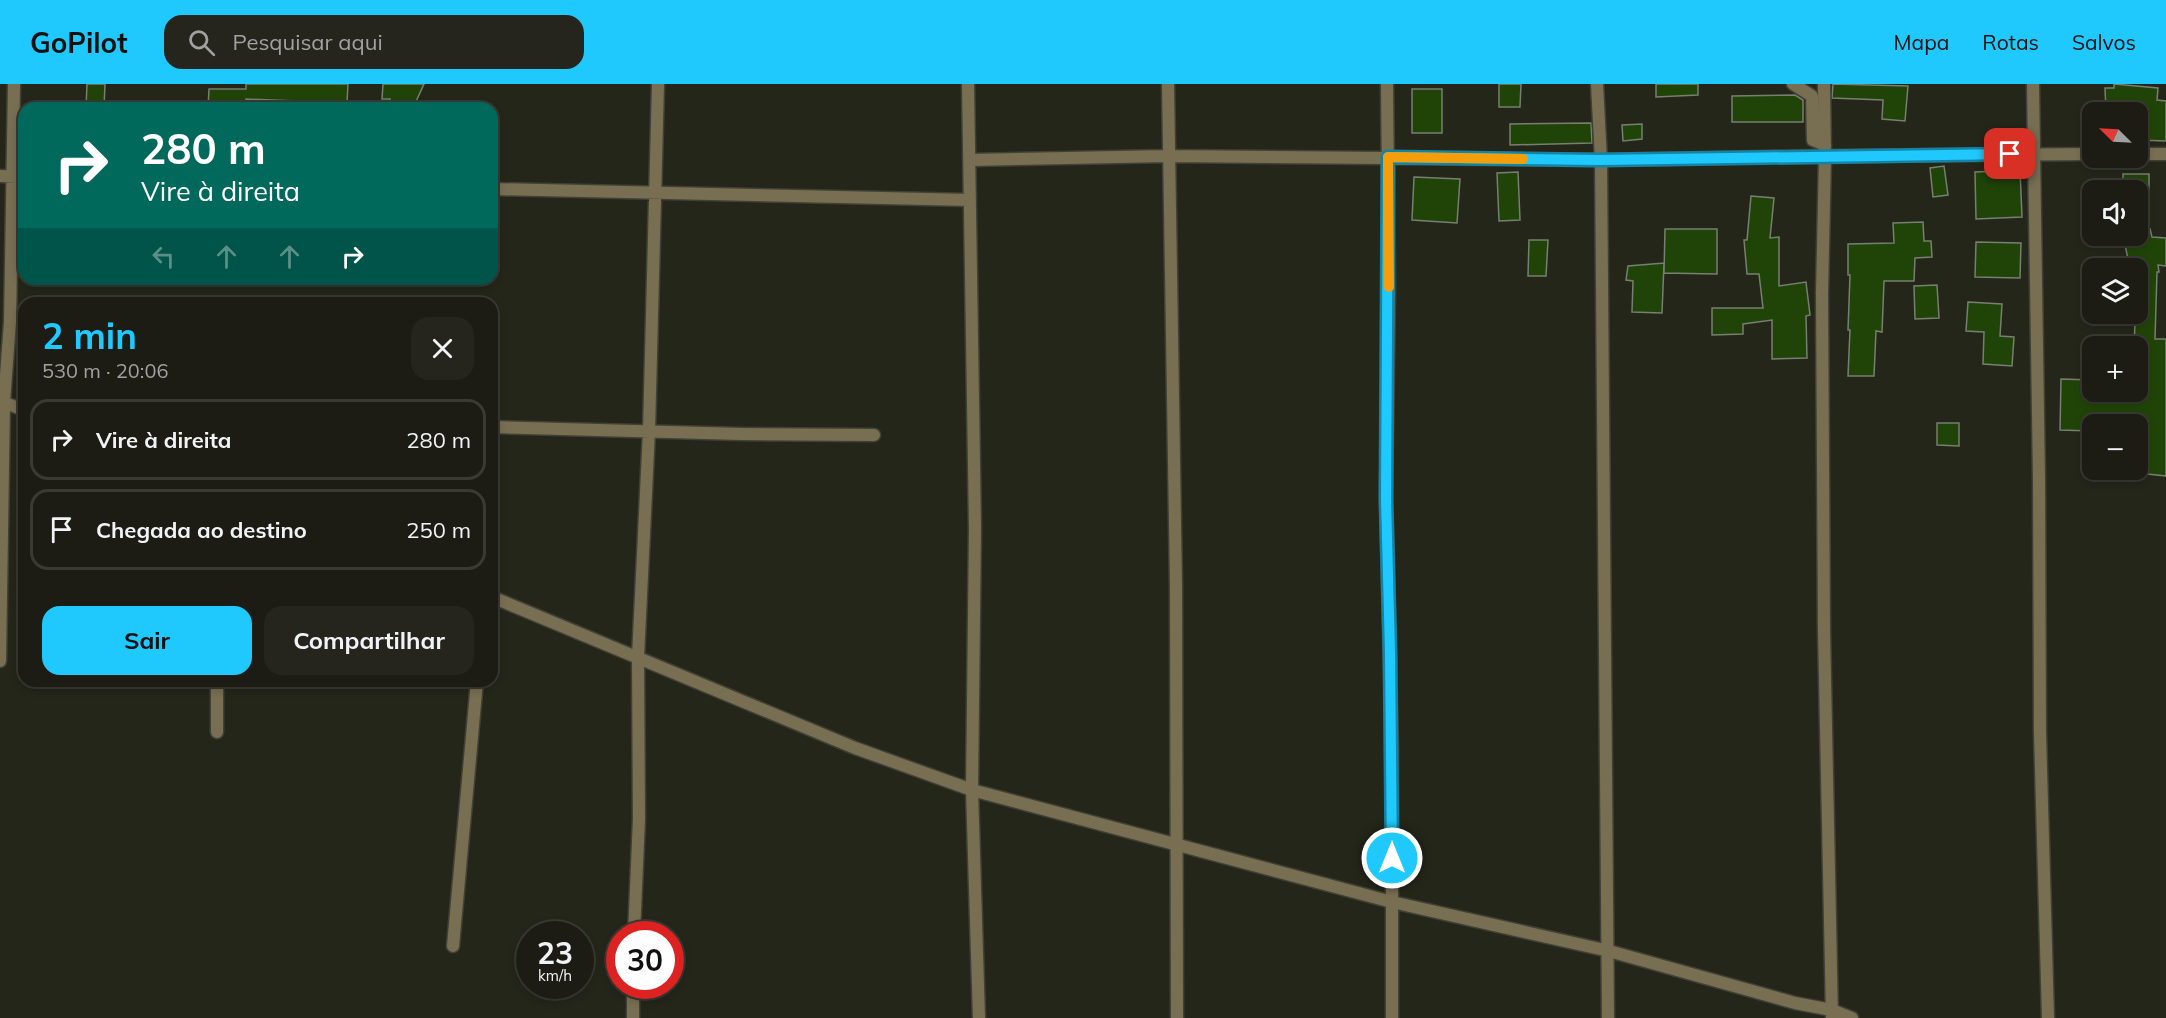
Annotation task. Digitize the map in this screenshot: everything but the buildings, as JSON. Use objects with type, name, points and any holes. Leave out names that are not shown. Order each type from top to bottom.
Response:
[{"type":"street","points":[[0,661],[2,402],[10,322],[14,84]]},
{"type":"street","points":[[635,921],[639,819],[638,657],[649,431],[658,84]]},
{"type":"street","points":[[968,84],[975,528],[972,790],[979,1018]]},
{"type":"street","points":[[1168,84],[1176,586],[1177,1018]]},
{"type":"street","points":[[1387,84],[1386,499],[1391,706],[1392,1018]]},
{"type":"street","points":[[1597,84],[1600,160],[1608,1018]]},
{"type":"street","points":[[1793,84],[1812,96],[1813,140],[1825,150]]},
{"type":"street","points":[[1824,84],[1822,294],[1824,619],[1832,1014]]},
{"type":"street","points":[[2033,84],[2040,733],[2048,1018]]},
{"type":"street","points":[[970,160],[1168,156],[1600,160],[1825,150],[2082,154]]},
{"type":"street","points":[[2148,154],[2166,154]]},
{"type":"street","points":[[498,189],[970,200]]},
{"type":"street","points":[[2,402],[18,408]]},
{"type":"street","points":[[498,428],[874,435]]},
{"type":"street","points":[[498,599],[855,748],[972,790],[1392,902],[1609,951],[1852,1018]]},
{"type":"street","points":[[217,687],[218,732]]},
{"type":"street","points":[[453,946],[476,687]]},
{"type":"street","points":[[633,999],[633,1018]]},
{"type":"slow traffic","points":[[1389,287],[1388,157],[1523,159]]},
{"type":"route","points":[[1392,858],[1392,749],[1386,499],[1388,157],[1600,160],[2010,154]]}]
